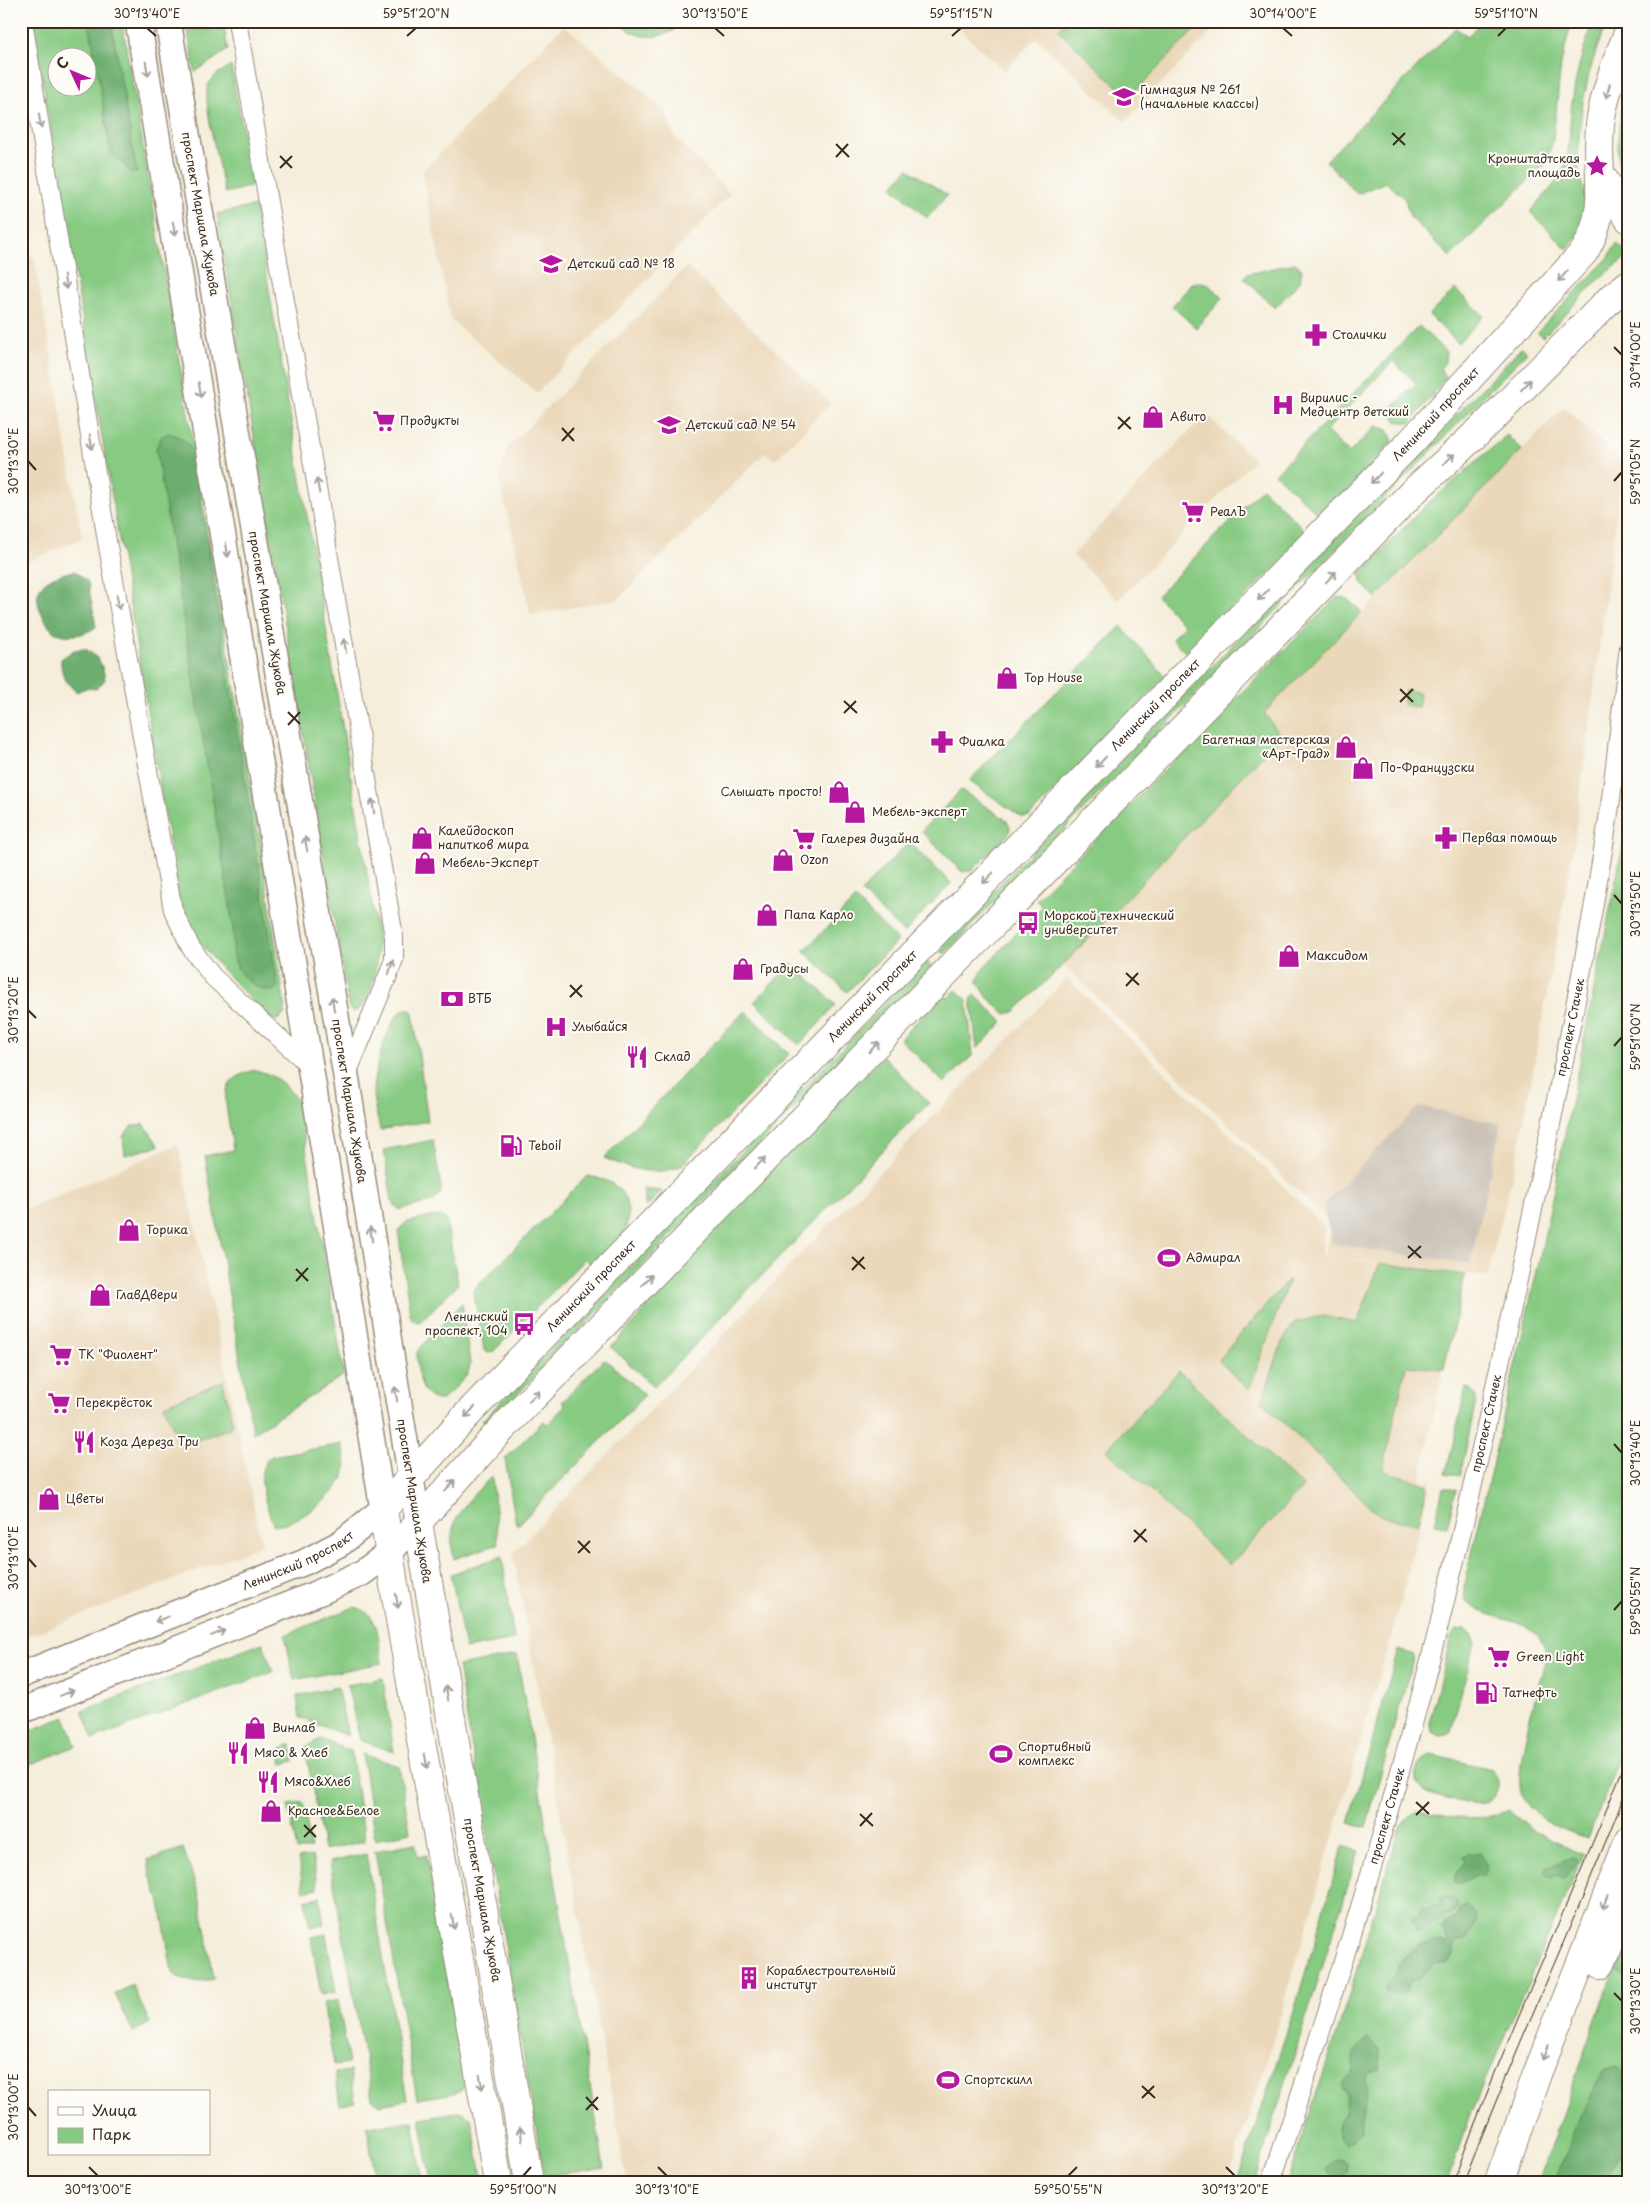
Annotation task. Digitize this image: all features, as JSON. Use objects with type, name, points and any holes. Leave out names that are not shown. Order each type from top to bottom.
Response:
[{"type":"main road","points":[[138,21],[311,1067],[389,1553],[498,2182]]},
{"type":"main road","name":"проспект Маршала Жукова","points":[[168,21],[346,1076],[410,1477],[529,2182]]},
{"type":"main road","points":[[1629,31],[1612,72],[1601,118],[1599,149],[1600,174],[1629,219]]},
{"type":"main road","name":"Ленинский проспект","points":[[21,1675],[305,1562],[341,1543],[383,1509],[410,1477],[540,1339],[1410,443],[1584,252],[1593,238],[1601,206],[1600,174]]},
{"type":"main road","points":[[21,1710],[318,1593],[362,1573],[389,1553],[500,1431],[1400,506],[1491,420],[1612,296],[1629,284]]},
{"type":"main road","points":[[1499,2182],[1537,2074],[1629,1840]]},
{"type":"main road","points":[[1518,2182],[1576,2024],[1629,1897]]},
{"type":"street","points":[[23,21],[107,541],[173,910],[191,948],[213,977],[311,1067]]},
{"type":"street","points":[[237,21],[394,937],[394,959],[346,1076]]},
{"type":"street","name":"проспект Стачек","points":[[1271,2182],[1326,2018],[1380,1841],[1413,1725],[1474,1485],[1536,1196],[1576,993],[1610,806],[1629,648]]},
{"type":"shaded area","name":"Гимназия № 261 (начальные классы)","points":[[951,21],[1221,21],[1125,122],[1036,38],[1004,71]]},
{"type":"shaded area","name":"Детский сад № 18","points":[[564,25],[664,109],[675,137],[730,194],[537,393],[451,320],[422,172]]},
{"type":"shaded area","points":[[34,255],[82,538],[21,565],[21,260]]},
{"type":"shaded area","name":"Детский сад № 54","points":[[687,267],[831,403],[775,460],[765,453],[618,599],[531,615],[499,477],[508,447]]},
{"type":"shaded area","points":[[1564,407],[1623,463],[1574,844],[1519,1149],[1487,1277],[1324,1255],[1331,1223],[1063,965],[1281,736],[1264,713]]},
{"type":"shaded area","points":[[1206,414],[1254,460],[1118,600],[1073,555]]},
{"type":"shaded area","points":[[1067,978],[1325,1227],[1321,1255],[1463,1275],[1420,1479],[1431,1482],[1394,1626],[1276,2032],[1227,2182],[627,2182],[513,1553]]},
{"type":"shaded area","points":[[1419,1106],[1501,1124],[1470,1264],[1332,1244],[1323,1205]]},
{"type":"shaded area","points":[[178,1144],[262,1545],[21,1639],[21,1211]]},
{"type":"green space","points":[[33,21],[122,21],[263,859],[285,1007],[284,1015],[277,1020],[270,1019],[208,953],[180,907]]},
{"type":"green space","points":[[89,21],[111,21],[137,173],[131,173],[111,153],[98,75],[98,48],[94,48]]},
{"type":"green space","points":[[186,21],[223,21],[228,50],[195,72]]},
{"type":"green space","points":[[619,21],[677,22],[673,31],[651,37],[631,31]]},
{"type":"green space","points":[[1066,21],[1203,21],[1129,98],[1058,30]]},
{"type":"green space","points":[[1482,21],[1572,21],[1561,63],[1553,140],[1546,163],[1450,257],[1410,217],[1405,199],[1386,182],[1357,194],[1326,161],[1455,28],[1468,36]]},
{"type":"green space","points":[[1594,21],[1608,21],[1592,64],[1580,125],[1578,149],[1586,212],[1581,231],[1567,249],[1530,212],[1548,192],[1566,163],[1575,87],[1583,53]]},
{"type":"green space","points":[[231,66],[253,186],[225,193],[210,121],[207,94],[208,86],[212,79]]},
{"type":"green space","points":[[1629,79],[1629,196],[1620,168],[1618,138],[1622,108]]},
{"type":"green space","points":[[908,169],[947,195],[927,218],[892,187]]},
{"type":"green space","points":[[255,206],[378,938],[376,968],[371,990],[361,1007],[354,1012],[349,1008],[217,214]]},
{"type":"green space","points":[[1617,243],[1629,255],[1595,283],[1543,337],[1537,332],[1608,258]]},
{"type":"green space","points":[[1295,263],[1302,269],[1300,281],[1275,308],[1244,278],[1247,274]]},
{"type":"green space","points":[[1193,283],[1207,283],[1223,298],[1196,328],[1172,306]]},
{"type":"green space","points":[[1455,289],[1484,316],[1458,343],[1429,315]]},
{"type":"green space","points":[[1419,326],[1446,352],[1445,362],[1440,370],[1447,377],[1410,423],[1396,421],[1391,409],[1416,383],[1393,361],[1326,431],[1349,453],[1376,426],[1388,430],[1393,441],[1327,514],[1319,515],[1275,474]]},
{"type":"green space","points":[[1522,347],[1527,352],[944,954],[938,948]]},
{"type":"green space","points":[[169,433],[185,441],[190,447],[193,456],[278,987],[272,991],[258,987],[247,980],[242,975],[234,956],[233,925],[156,448],[161,437]]},
{"type":"green space","points":[[1507,435],[1522,450],[1376,598],[1362,583],[1360,573],[1425,506]]},
{"type":"green space","points":[[1262,488],[1304,529],[1304,538],[1188,655],[1172,639],[1184,625],[1157,596]]},
{"type":"green space","points":[[75,571],[88,582],[96,627],[77,635],[61,635],[52,630],[39,608],[39,591],[48,580]]},
{"type":"green space","points":[[1337,597],[1346,598],[1362,612],[1264,713],[1281,736],[1063,965],[1014,1012],[1006,1014],[988,998],[977,981],[983,969],[1042,906],[1036,899]]},
{"type":"green space","points":[[1121,626],[1166,677],[1030,816],[1022,817],[969,781]]},
{"type":"green space","points":[[85,649],[100,662],[105,680],[96,689],[86,688],[76,692],[64,677],[61,659],[74,650]]},
{"type":"green space","points":[[1405,690],[1420,693],[1418,707],[1403,705]]},
{"type":"green space","points":[[961,790],[1006,820],[1010,828],[1007,836],[972,871],[962,872],[921,831]]},
{"type":"green space","points":[[1629,796],[1629,1733],[1588,1839],[1541,1818],[1533,1812],[1522,1796],[1520,1784],[1523,1749],[1546,1657],[1543,1643],[1535,1633],[1525,1626],[1487,1614],[1475,1608],[1465,1600],[1464,1588],[1541,1253],[1624,840]]},
{"type":"green space","points":[[909,842],[951,883],[904,933],[861,892]]},
{"type":"green space","points":[[855,899],[898,940],[847,992],[804,951]]},
{"type":"green space","points":[[926,961],[932,966],[487,1426],[482,1421]]},
{"type":"green space","points":[[792,963],[836,1005],[799,1045],[754,1002]]},
{"type":"green space","points":[[956,990],[967,1000],[973,1055],[944,1083],[900,1039],[943,993],[948,998]]},
{"type":"green space","points":[[975,995],[1003,1022],[977,1049],[971,999]]},
{"type":"green space","points":[[404,1009],[410,1009],[413,1013],[428,1121],[380,1130],[373,1097],[376,1072],[387,1034],[392,1023]]},
{"type":"green space","points":[[745,1011],[789,1054],[681,1166],[661,1171],[651,1171],[633,1168],[604,1158]]},
{"type":"green space","points":[[883,1056],[929,1103],[654,1387],[611,1347],[660,1294],[655,1289]]},
{"type":"green space","points":[[255,1070],[282,1082],[299,1106],[344,1375],[253,1433],[205,1156],[233,1150],[226,1105],[227,1089],[237,1078]]},
{"type":"green space","points":[[144,1124],[159,1146],[125,1155],[123,1136],[132,1126]]},
{"type":"green space","points":[[433,1140],[441,1194],[432,1202],[399,1210],[392,1201],[384,1150]]},
{"type":"green space","points":[[587,1176],[610,1182],[621,1191],[627,1204],[628,1213],[624,1232],[592,1266],[585,1259],[494,1351],[488,1353],[484,1350],[473,1290]]},
{"type":"green space","points":[[643,1189],[662,1191],[646,1207]]},
{"type":"green space","points":[[441,1216],[446,1220],[458,1284],[421,1321],[417,1322],[412,1319],[410,1314],[398,1230],[407,1222]]},
{"type":"green space","points":[[1380,1263],[1465,1275],[1444,1369],[1406,1366],[1383,1470],[1428,1485],[1418,1524],[1389,1519],[1378,1514],[1262,1402],[1282,1342],[1295,1322],[1323,1316],[1357,1323]]},
{"type":"green space","points":[[1289,1279],[1249,1390],[1218,1360]]},
{"type":"green space","points":[[462,1303],[470,1364],[468,1373],[442,1400],[434,1399],[428,1396],[421,1383],[417,1351]]},
{"type":"green space","points":[[603,1360],[607,1361],[645,1395],[519,1524],[516,1524],[505,1459],[543,1421],[548,1424],[565,1406],[562,1402]]},
{"type":"green space","points":[[1179,1371],[1303,1487],[1230,1565],[1106,1450]]},
{"type":"green space","points":[[223,1381],[233,1425],[228,1429],[180,1446],[164,1405]]},
{"type":"green space","points":[[1466,1388],[1470,1389],[1477,1397],[1460,1476],[1446,1473]]},
{"type":"green space","points":[[342,1444],[346,1467],[339,1484],[324,1501],[304,1515],[274,1526],[262,1489],[262,1470],[266,1462],[272,1456]]},
{"type":"green space","points":[[492,1476],[498,1544],[454,1559],[452,1533],[455,1522],[466,1503]]},
{"type":"green space","points":[[1443,1487],[1456,1490],[1447,1527],[1435,1524]]},
{"type":"green space","points":[[502,1556],[514,1640],[465,1649],[451,1574]]},
{"type":"green space","points":[[354,1607],[363,1610],[374,1621],[379,1636],[382,1663],[294,1680],[285,1635]]},
{"type":"green space","points":[[1465,1629],[1471,1634],[1475,1643],[1451,1730],[1446,1735],[1439,1736],[1432,1732],[1429,1723],[1451,1637],[1457,1630]]},
{"type":"green space","points":[[263,1643],[273,1672],[93,1739],[82,1711]]},
{"type":"green space","points":[[1398,1650],[1414,1655],[1366,1827],[1349,1823]]},
{"type":"green space","points":[[517,1655],[604,2168],[544,2176],[458,1666]]},
{"type":"green space","points":[[383,1678],[394,1752],[360,1740],[347,1685]]},
{"type":"green space","points":[[337,1687],[348,1736],[300,1718],[297,1696]]},
{"type":"green space","points":[[65,1717],[76,1746],[21,1768],[21,1734]]},
{"type":"green space","points":[[320,1739],[351,1751],[365,1841],[324,1850],[305,1747]]},
{"type":"green space","points":[[291,1744],[294,1761],[282,1764],[279,1750]]},
{"type":"green space","points":[[362,1754],[399,1766],[410,1832],[375,1840]]},
{"type":"green space","points":[[1431,1755],[1492,1769],[1497,1777],[1497,1790],[1490,1800],[1482,1803],[1467,1803],[1427,1793],[1417,1784],[1416,1773],[1425,1758]]},
{"type":"green space","points":[[303,1802],[311,1848],[297,1851],[288,1805]]},
{"type":"green space","points":[[1509,1809],[1534,1831],[1584,1854],[1470,2115],[1447,2182],[1287,2182],[1340,2024],[1400,1828],[1410,1815],[1418,1811],[1464,1819],[1475,1819]]},
{"type":"green space","points":[[415,1843],[418,1857],[427,1855],[465,2082],[461,2090],[455,2093],[417,2099],[375,1851]]},
{"type":"green space","points":[[1343,1846],[1359,1851],[1254,2182],[1237,2182],[1295,2007]]},
{"type":"green space","points":[[183,1848],[199,1895],[214,1979],[186,1980],[181,1979],[172,1972],[160,1902],[150,1874],[148,1860]]},
{"type":"green space","points":[[1469,1853],[1472,1855],[1480,1853],[1487,1867],[1486,1873],[1484,1876],[1476,1875],[1461,1883],[1455,1883],[1455,1875],[1464,1860],[1462,1856]]},
{"type":"green space","points":[[366,1854],[407,2100],[380,2105],[372,2099],[330,1862]]},
{"type":"green space","points":[[312,1856],[318,1888],[304,1891],[298,1859]]},
{"type":"green space","points":[[1574,1856],[1578,1860],[1571,1872],[1564,1878],[1557,1875],[1550,1878],[1545,1873],[1546,1868]]},
{"type":"green space","points":[[1445,1896],[1454,1898],[1458,1905],[1457,1909],[1436,1920],[1421,1932],[1416,1931],[1411,1919],[1414,1916],[1420,1916],[1419,1908],[1428,1909],[1433,1906],[1440,1908],[1442,1898]]},
{"type":"green space","points":[[320,1897],[324,1925],[310,1927],[305,1900]]},
{"type":"green space","points":[[1466,1905],[1476,1915],[1475,1924],[1467,1939],[1459,1940],[1454,1945],[1454,1956],[1448,1963],[1433,1964],[1419,1980],[1414,1979],[1408,1985],[1409,1991],[1399,1995],[1387,1992],[1386,1985],[1395,1974],[1399,1965],[1418,1946],[1439,1942],[1448,1944],[1442,1929],[1445,1923],[1457,1917],[1459,1910]]},
{"type":"green space","points":[[326,1934],[336,1992],[321,1995],[311,1937]]},
{"type":"green space","points":[[1629,1936],[1629,2093],[1594,2182],[1538,2182],[1598,2013]]},
{"type":"green space","points":[[1629,1936],[1629,1981],[1616,1969]]},
{"type":"green space","points":[[132,1985],[150,2023],[133,2032],[115,1994]]},
{"type":"green space","points":[[338,2000],[349,2063],[334,2065],[323,2003]]},
{"type":"green space","points":[[1369,2039],[1380,2049],[1380,2070],[1366,2076],[1367,2083],[1362,2131],[1345,2145],[1337,2139],[1338,2122],[1345,2113],[1347,2095],[1343,2089],[1343,2082],[1355,2070],[1353,2060],[1355,2052]]},
{"type":"green space","points":[[1617,2067],[1629,2076],[1629,2141],[1601,2182],[1553,2182],[1563,2162],[1575,2128],[1602,2071]]},
{"type":"green space","points":[[350,2071],[355,2102],[340,2105],[335,2073]]},
{"type":"green space","points":[[463,2112],[471,2118],[483,2182],[431,2182],[420,2118]]},
{"type":"green space","points":[[413,2121],[423,2182],[376,2182],[367,2127]]},
{"type":"green space","points":[[1629,2141],[1629,2182],[1601,2182]]},
{"type":"green space","points":[[1337,2159],[1347,2162],[1348,2171],[1335,2179],[1326,2169]]},
{"type":"tram line","points":[[1453,2182],[1495,2074],[1629,1753]]},
{"type":"tram line","points":[[1464,2182],[1629,1783]]},
{"type":"place","name":"Гимназия № 261 (начальные классы)","points":[[1124,97]]},
{"type":"place","name":"Кронштадтская площадь","points":[[1597,166]]},
{"type":"place","name":"Детский сад № 18","points":[[551,264]]},
{"type":"place","name":"Столички","points":[[1316,335]]},
{"type":"place","name":"Вирилис - Медцентр детский","points":[[1283,405]]},
{"type":"place","name":"Авито","points":[[1153,417]]},
{"type":"place","name":"Продукты","points":[[384,421]]},
{"type":"place","name":"Детский сад № 54","points":[[669,425]]},
{"type":"place","name":"РеалЪ","points":[[1193,512]]},
{"type":"place","name":"Top House","points":[[1007,678]]},
{"type":"place","name":"Фиалка","points":[[942,742]]},
{"type":"place","name":"Багетная мастерская «Арт-Град»","points":[[1346,747]]},
{"type":"place","name":"По-Французски","points":[[1363,768]]},
{"type":"place","name":"Слышать просто!","points":[[839,792]]},
{"type":"place","name":"Мебель-эксперт","points":[[855,812]]},
{"type":"place","name":"Калейдоскоп напитков мира","points":[[422,838]]},
{"type":"place","name":"Первая помощь","points":[[1446,838]]},
{"type":"place","name":"Галерея дизайна","points":[[804,839]]},
{"type":"place","name":"Ozon","points":[[783,860]]},
{"type":"place","name":"Мебель-Эксперт","points":[[425,863]]},
{"type":"place","name":"Папа Карло","points":[[767,915]]},
{"type":"place","name":"Морской технический университет","points":[[1028,923]]},
{"type":"place","name":"Максидом","points":[[1289,956]]},
{"type":"place","name":"Градусы","points":[[743,969]]},
{"type":"place","name":"ВТБ","points":[[452,999]]},
{"type":"place","name":"Улыбайся","points":[[556,1027]]},
{"type":"place","name":"Склад","points":[[637,1057]]},
{"type":"place","name":"Teboil","points":[[511,1146]]},
{"type":"place","name":"Торика","points":[[129,1230]]},
{"type":"place","name":"Адмирал","points":[[1169,1258]]},
{"type":"place","name":"ГлавДвери","points":[[100,1295]]},
{"type":"place","name":"Ленинский проспект, 104","points":[[524,1324]]},
{"type":"place","name":"ТК \"Фиолент\"","points":[[61,1355]]},
{"type":"place","name":"Перекрёсток","points":[[59,1403]]},
{"type":"place","name":"Коза Дереза Три","points":[[84,1442]]},
{"type":"place","name":"Цветы","points":[[49,1499]]},
{"type":"place","name":"Green Light","points":[[1499,1657]]},
{"type":"place","name":"Татнефть","points":[[1486,1693]]},
{"type":"place","name":"Винлаб","points":[[255,1728]]},
{"type":"place","name":"Мясо & Хлеб","points":[[238,1753]]},
{"type":"place","name":"Спортивный комплекс","points":[[1001,1754]]},
{"type":"place","name":"Мясо&Хлеб","points":[[268,1782]]},
{"type":"place","name":"Красное&Белое","points":[[271,1811]]},
{"type":"place","name":"Кораблестроительный институт","points":[[749,1978]]},
{"type":"place","name":"Спортскилл","points":[[948,2080]]}]
